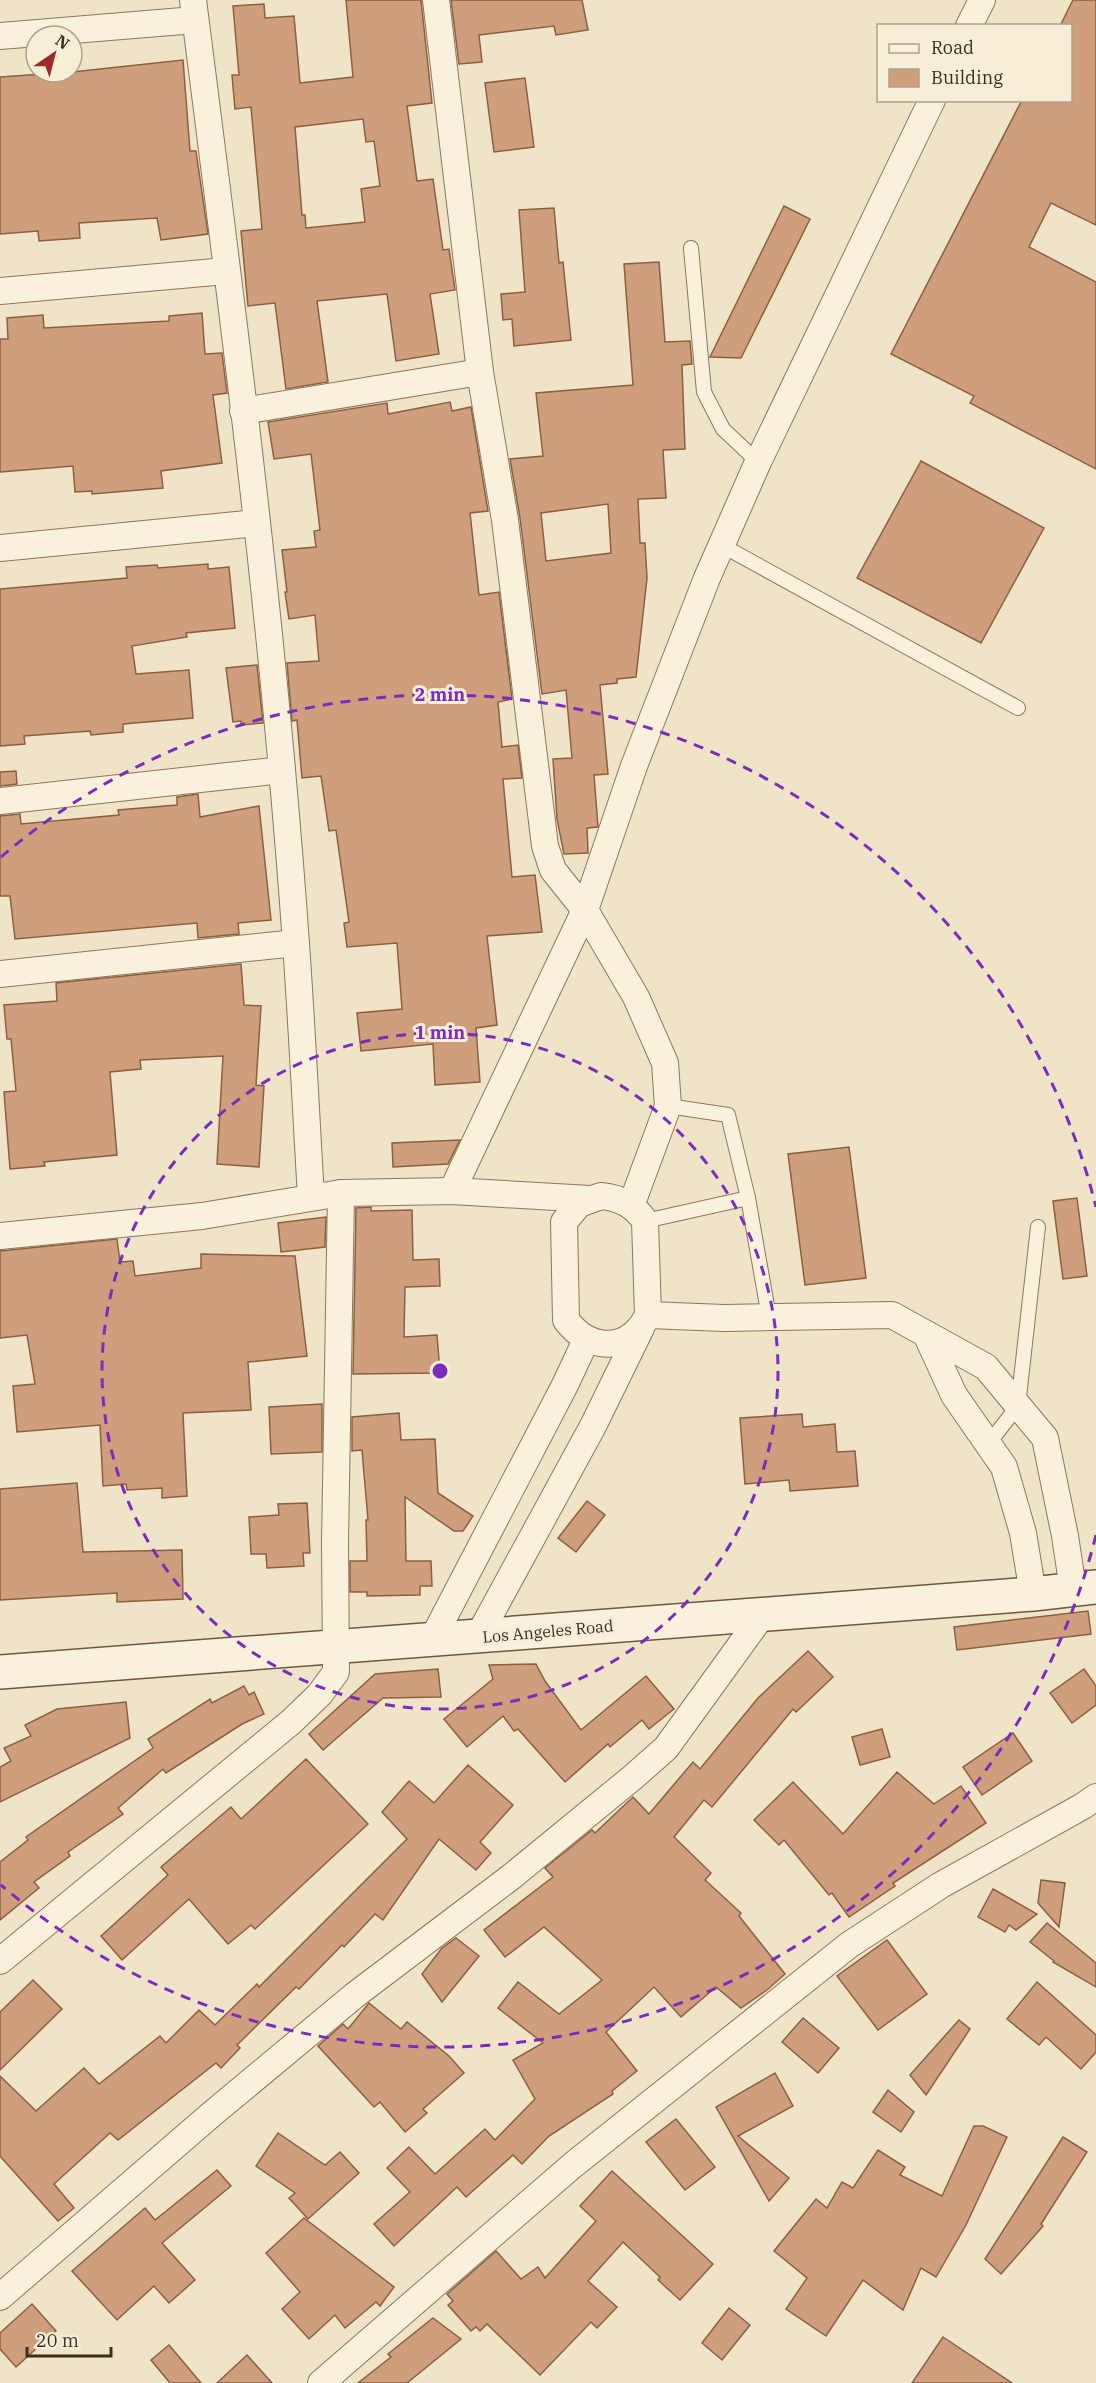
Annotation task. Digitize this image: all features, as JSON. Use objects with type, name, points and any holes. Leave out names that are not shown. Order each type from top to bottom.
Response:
[{"type":"main road","name":"Los Angeles Road","points":[[0,1672],[1033,1594],[1084,1588]]},
{"type":"street","points":[[436,0],[480,372],[505,520],[546,846],[553,870],[585,910],[636,997],[665,1063],[668,1106],[638,1214],[646,1320],[594,1426],[478,1636]]},
{"type":"street","points":[[970,24],[982,0]]},
{"type":"street","points":[[0,36],[194,10],[257,523],[282,770],[296,943],[311,1197]]},
{"type":"street","points":[[452,1191],[585,910],[634,766],[721,545],[758,462],[931,102]]},
{"type":"street","points":[[0,291],[226,271]]},
{"type":"street","points":[[243,411],[480,372]]},
{"type":"street","points":[[0,549],[257,523]]},
{"type":"street","points":[[0,801],[282,770]]},
{"type":"street","points":[[0,974],[296,943]]},
{"type":"street","points":[[0,1236],[202,1216],[341,1193],[452,1191],[590,1199],[612,1197],[638,1214]]},
{"type":"street","points":[[0,1961],[291,1722],[320,1694],[336,1672],[335,1543],[341,1193]]},
{"type":"street","points":[[524,1195],[564,1222]]},
{"type":"street","points":[[590,1199],[571,1212],[564,1222],[566,1320],[574,1332],[586,1340],[599,1344],[613,1344],[625,1340],[646,1320],[892,1315],[986,1367],[1045,1438],[1065,1536],[1084,1588]]},
{"type":"street","points":[[926,1334],[954,1395],[1004,1467],[1023,1533],[1033,1594]]},
{"type":"street","points":[[432,1640],[565,1385],[586,1340]]},
{"type":"street","points":[[0,2297],[213,2113],[355,1995],[511,1877],[666,1748],[763,1614]]},
{"type":"street","points":[[321,2383],[573,2166],[849,1945],[941,1885],[1092,1805]]},
{"type":"lane","points":[[691,248],[704,393],[723,429],[758,462]]},
{"type":"lane","points":[[721,545],[1018,708]]},
{"type":"lane","points":[[668,1106],[729,1115],[748,1198],[769,1317]]},
{"type":"lane","points":[[638,1214],[748,1198]]},
{"type":"lane","points":[[988,1444],[1018,1406],[1038,1227]]},
{"type":"building","points":[[346,0],[421,0],[432,103],[407,106],[417,181],[433,179],[443,250],[449,249],[455,290],[430,294],[439,354],[396,361],[387,294],[317,301],[328,382],[286,389],[275,303],[248,306],[241,231],[262,229],[251,107],[235,109],[232,75],[239,75],[233,6],[264,4],[265,18],[294,16],[300,83],[353,77]],"holes":[[[363,119],[366,142],[374,141],[380,186],[361,189],[365,222],[306,228],[305,215],[302,215],[295,127]]]},
{"type":"building","points":[[451,0],[582,0],[588,30],[556,35],[554,26],[479,35],[482,62],[459,64]]},
{"type":"building","points":[[1073,0],[1096,0],[1096,225],[1051,203],[1029,247],[1096,282],[1096,469],[970,403],[974,396],[891,354],[1021,102],[1072,102],[1072,24],[1061,24]]},
{"type":"building","points":[[183,60],[190,151],[196,151],[208,234],[161,240],[157,218],[79,223],[80,238],[39,241],[38,231],[0,234],[0,77],[24,75],[24,84],[84,84],[84,71]]},
{"type":"building","points":[[525,78],[534,147],[494,152],[485,83]]},
{"type":"building","points":[[784,206],[810,219],[741,358],[710,357]]},
{"type":"building","points":[[554,208],[559,263],[563,262],[571,340],[514,346],[512,319],[503,320],[501,294],[525,292],[519,210]]},
{"type":"building","points":[[659,262],[665,342],[690,341],[692,364],[682,365],[685,449],[663,450],[666,498],[638,499],[640,543],[645,543],[647,578],[636,677],[617,679],[617,683],[600,685],[608,774],[594,775],[598,827],[587,828],[588,853],[564,854],[557,819],[553,759],[572,758],[566,690],[542,694],[520,518],[510,459],[543,456],[536,393],[633,385],[624,264]],"holes":[[[608,504],[611,553],[546,561],[541,513]]]},
{"type":"building","points":[[202,313],[205,354],[222,353],[227,393],[213,395],[222,463],[161,471],[163,488],[92,494],[92,491],[75,492],[73,466],[0,472],[0,339],[8,339],[7,318],[43,315],[44,328],[169,321],[169,316]]},
{"type":"building","points":[[450,402],[452,411],[471,407],[488,511],[470,513],[479,595],[499,592],[512,699],[498,702],[502,747],[518,745],[522,778],[503,779],[512,877],[535,875],[542,932],[487,936],[497,1025],[476,1028],[480,1082],[435,1085],[433,1044],[361,1051],[357,1013],[402,1009],[397,943],[347,947],[344,923],[349,922],[336,830],[329,831],[321,776],[302,778],[297,720],[292,721],[287,663],[319,661],[315,615],[289,619],[282,550],[316,547],[314,531],[320,530],[311,454],[274,459],[268,422],[387,403],[388,414]]},
{"type":"building","points":[[921,461],[1044,528],[981,643],[857,578]]},
{"type":"building","points":[[208,564],[208,569],[229,567],[235,628],[186,633],[187,637],[132,646],[136,674],[189,670],[193,718],[123,724],[123,732],[91,735],[90,731],[24,736],[25,744],[0,746],[0,589],[127,578],[126,567],[157,565],[158,568]]},
{"type":"building","points":[[257,665],[263,723],[241,725],[241,721],[233,722],[226,668]]},
{"type":"building","points":[[16,771],[17,784],[0,786],[0,772]]},
{"type":"building","points":[[198,794],[200,817],[259,806],[271,920],[238,923],[239,934],[198,938],[197,923],[15,939],[10,896],[0,896],[0,816],[20,814],[21,824],[119,815],[118,810],[177,805],[177,797]]},
{"type":"building","points":[[241,964],[244,1005],[261,1006],[256,1085],[264,1086],[259,1167],[217,1164],[223,1056],[140,1060],[141,1069],[110,1072],[117,1155],[44,1162],[45,1166],[10,1169],[4,1092],[16,1091],[11,1039],[7,1039],[4,1005],[57,1001],[56,983]]},
{"type":"building","points":[[460,1140],[448,1164],[393,1167],[392,1143]]},
{"type":"building","points":[[849,1147],[866,1278],[805,1285],[788,1154]]},
{"type":"building","points":[[1077,1198],[1087,1276],[1063,1279],[1053,1201]]},
{"type":"building","points":[[371,1207],[371,1211],[412,1210],[413,1260],[439,1259],[440,1286],[405,1287],[404,1337],[437,1335],[440,1373],[353,1374],[356,1208]]},
{"type":"building","points":[[326,1217],[325,1247],[281,1252],[278,1223]]},
{"type":"building","points":[[117,1239],[120,1262],[133,1261],[135,1276],[201,1268],[201,1254],[295,1256],[307,1356],[248,1362],[251,1410],[183,1413],[187,1496],[162,1498],[162,1488],[127,1490],[126,1484],[103,1486],[100,1425],[17,1432],[13,1386],[35,1384],[27,1335],[0,1338],[0,1251]]},
{"type":"building","points":[[322,1404],[322,1452],[271,1454],[269,1407]]},
{"type":"building","points":[[399,1413],[401,1440],[435,1439],[438,1493],[473,1516],[463,1531],[454,1531],[405,1497],[406,1561],[431,1561],[432,1586],[420,1586],[420,1595],[367,1596],[367,1592],[350,1592],[350,1561],[367,1561],[366,1520],[368,1520],[362,1450],[352,1451],[352,1417]]},
{"type":"building","points":[[802,1414],[803,1427],[835,1424],[837,1452],[855,1451],[858,1486],[790,1491],[789,1480],[745,1484],[740,1418]]},
{"type":"building","points":[[77,1483],[83,1552],[182,1550],[183,1599],[117,1602],[117,1593],[0,1600],[0,1489]]},
{"type":"building","points":[[587,1501],[605,1515],[576,1552],[558,1538]]},
{"type":"building","points":[[307,1503],[310,1553],[303,1553],[304,1566],[267,1568],[266,1554],[251,1554],[249,1517],[279,1515],[278,1504]]},
{"type":"building","points":[[1088,1611],[1091,1634],[957,1650],[954,1627]]},
{"type":"building","points":[[808,1651],[833,1677],[796,1712],[793,1709],[712,1807],[704,1800],[674,1837],[711,1873],[705,1880],[741,1913],[739,1916],[785,1974],[741,2008],[716,1987],[681,2017],[654,1987],[606,2032],[637,2071],[612,2091],[613,2094],[549,2136],[522,2164],[513,2155],[466,2197],[457,2187],[394,2246],[374,2224],[410,2192],[387,2168],[409,2147],[435,2174],[485,2129],[495,2140],[535,2099],[513,2060],[543,2043],[498,2008],[518,1982],[559,2014],[602,1980],[544,1927],[505,1957],[484,1930],[553,1877],[545,1868],[592,1830],[595,1833],[633,1797],[649,1814],[693,1762],[700,1769],[758,1698]]},
{"type":"building","points":[[536,1664],[545,1681],[581,1730],[646,1676],[674,1709],[649,1729],[642,1720],[610,1747],[608,1744],[565,1782],[518,1729],[514,1731],[503,1716],[467,1747],[444,1719],[493,1679],[489,1665]]},
{"type":"building","points":[[438,1669],[441,1697],[383,1698],[323,1750],[309,1734],[375,1674]]},
{"type":"building","points":[[1084,1669],[1096,1686],[1096,1705],[1072,1723],[1050,1693]]},
{"type":"building","points":[[244,1686],[249,1695],[254,1692],[264,1714],[242,1724],[166,1773],[163,1769],[118,1808],[123,1814],[68,1852],[70,1856],[34,1882],[39,1888],[0,1920],[0,1862],[28,1840],[26,1837],[153,1748],[148,1739],[210,1699],[212,1703]]},
{"type":"building","points":[[126,1702],[130,1738],[0,1802],[0,1767],[11,1761],[4,1748],[31,1736],[25,1725],[57,1709]]},
{"type":"building","points":[[882,1729],[890,1757],[860,1765],[852,1737]]},
{"type":"building","points":[[1013,1733],[1032,1761],[982,1795],[963,1767]]},
{"type":"building","points":[[306,1759],[368,1824],[255,1929],[251,1925],[228,1944],[189,1899],[122,1960],[101,1936],[168,1875],[161,1867],[231,1807],[241,1819]]},
{"type":"building","points":[[468,1765],[513,1805],[480,1842],[491,1853],[476,1870],[439,1839],[383,1920],[375,1914],[344,1947],[342,1945],[299,1989],[296,1987],[237,2045],[240,2048],[221,2068],[216,2063],[118,2140],[110,2133],[54,2184],[74,2208],[58,2221],[0,2156],[0,2076],[36,2111],[84,2068],[99,2084],[160,2036],[166,2043],[199,2010],[215,2025],[257,1984],[259,1987],[407,1839],[382,1812],[409,1781],[434,1803]]},
{"type":"building","points":[[897,1772],[934,1804],[961,1786],[986,1823],[893,1883],[895,1886],[849,1917],[832,1893],[829,1895],[784,1840],[779,1845],[754,1820],[793,1782],[843,1834]]},
{"type":"building","points":[[1041,1880],[1065,1883],[1059,1927],[1038,1903]]},
{"type":"building","points":[[993,1889],[1037,1914],[1016,1930],[1009,1925],[1005,1932],[978,1917]]},
{"type":"building","points":[[1047,1923],[1096,1963],[1096,1987],[1053,1962],[1030,1942]]},
{"type":"building","points":[[456,1938],[479,1956],[442,2002],[422,1974],[442,1948]]},
{"type":"building","points":[[887,1940],[927,1994],[878,2030],[837,1976]]},
{"type":"building","points":[[33,1980],[62,2009],[0,2070],[0,2012]]},
{"type":"building","points":[[1037,1982],[1096,2035],[1096,2052],[1081,2069],[1046,2037],[1039,2045],[1007,2019]]},
{"type":"building","points":[[369,2003],[401,2029],[407,2022],[449,2056],[464,2073],[423,2109],[427,2113],[405,2132],[380,2102],[374,2107],[318,2046],[343,2024],[348,2029]]},
{"type":"building","points":[[803,2018],[839,2048],[818,2073],[782,2042]]},
{"type":"building","points":[[959,2020],[970,2029],[926,2095],[910,2075]]},
{"type":"building","points":[[775,2073],[793,2106],[738,2136],[789,2178],[769,2201],[716,2107]]},
{"type":"building","points":[[888,2090],[914,2112],[901,2132],[873,2112]]},
{"type":"building","points":[[676,2119],[715,2167],[685,2190],[646,2142]]},
{"type":"building","points":[[974,2126],[983,2126],[1007,2137],[966,2225],[936,2277],[921,2268],[903,2310],[863,2280],[826,2336],[786,2309],[807,2278],[774,2251],[816,2199],[827,2208],[842,2182],[853,2188],[878,2150],[905,2167],[900,2175],[942,2196]]},
{"type":"building","points":[[278,2133],[325,2165],[340,2152],[359,2173],[308,2219],[289,2198],[295,2193],[256,2166]]},
{"type":"building","points":[[1063,2137],[1087,2152],[1041,2224],[1043,2226],[1001,2274],[985,2259]]},
{"type":"building","points":[[217,2170],[231,2186],[162,2243],[195,2280],[169,2303],[154,2286],[117,2320],[72,2271],[145,2208],[155,2220]]},
{"type":"building","points":[[612,2171],[713,2264],[680,2300],[658,2280],[660,2277],[623,2242],[588,2281],[617,2307],[597,2328],[591,2322],[540,2375],[487,2324],[480,2331],[476,2327],[471,2331],[448,2305],[453,2301],[447,2294],[496,2251],[521,2279],[538,2267],[545,2278],[596,2221],[580,2206]]},
{"type":"building","points":[[304,2218],[394,2287],[380,2306],[376,2302],[345,2328],[335,2315],[309,2339],[282,2309],[300,2292],[266,2253]]},
{"type":"building","points":[[32,2304],[56,2331],[16,2367],[0,2349],[0,2333]]},
{"type":"building","points":[[729,2308],[750,2325],[722,2360],[702,2343]]},
{"type":"building","points":[[433,2318],[461,2339],[407,2383],[358,2383],[391,2357],[388,2354]]},
{"type":"building","points":[[943,2337],[1012,2383],[912,2383]]},
{"type":"building","points":[[169,2345],[201,2383],[170,2383],[151,2360]]},
{"type":"building","points":[[247,2355],[272,2383],[217,2383]]}]
